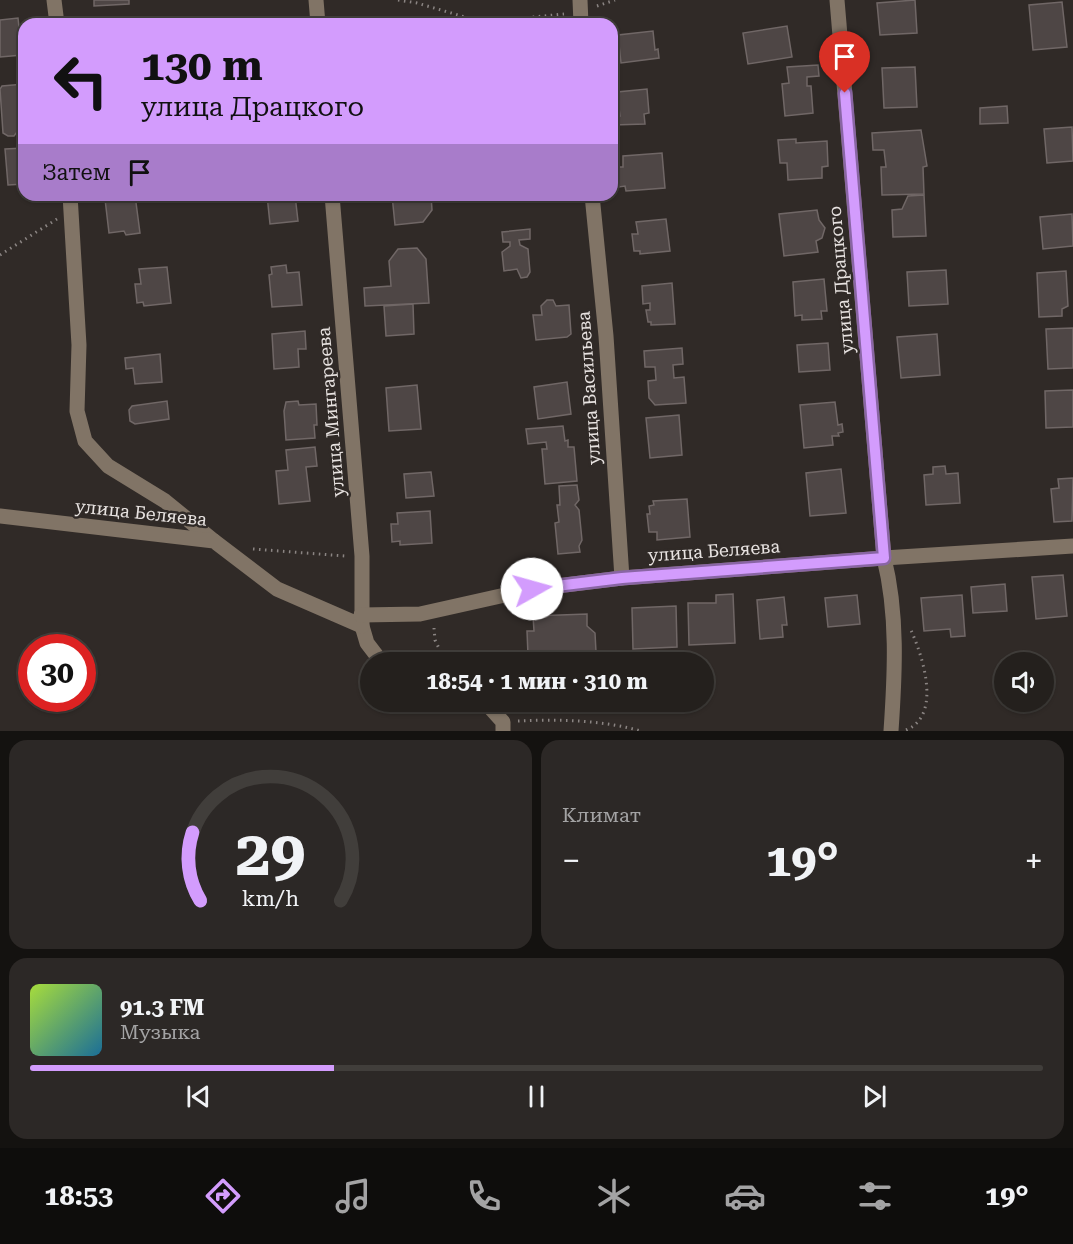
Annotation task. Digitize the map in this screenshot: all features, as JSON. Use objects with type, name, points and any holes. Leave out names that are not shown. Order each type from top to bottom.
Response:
[{"type":"street","points":[[54,0],[56,18]]},
{"type":"street","points":[[316,0],[318,18]]},
{"type":"street","name":"улица Драцкого","points":[[837,0],[884,558],[890,582],[895,648],[891,731]]},
{"type":"street","name":"улица Мингареева","points":[[332,201],[362,556],[362,620]]},
{"type":"street","name":"улица Васильева","points":[[593,201],[606,336],[622,578]]},
{"type":"street","points":[[71,203],[79,345],[77,411],[85,441],[108,466],[165,501],[214,541]]},
{"type":"street","name":"улица Беляева","points":[[0,516],[214,541],[277,589],[362,620],[420,614],[532,589],[622,578],[1073,546]]},
{"type":"street","points":[[362,620],[367,643],[374,652]]},
{"type":"street","points":[[492,712],[503,727]]},
{"type":"path","points":[[398,0],[417,3],[468,18]]},
{"type":"path","points":[[522,18],[581,12],[615,0]]},
{"type":"path","points":[[0,255],[71,203]]},
{"type":"path","points":[[243,548],[326,556],[362,556]]},
{"type":"path","points":[[441,652],[435,640],[434,622],[448,608]]},
{"type":"path","points":[[903,731],[914,727],[922,715],[927,679],[921,652],[907,621]]},
{"type":"path","points":[[503,727],[539,720],[598,723],[641,731]]},
{"type":"building","points":[[94,0],[129,0],[129,4],[94,6]]},
{"type":"building","points":[[915,0],[917,33],[880,35],[877,3]]},
{"type":"building","points":[[1062,2],[1067,47],[1033,50],[1029,5]]},
{"type":"building","points":[[18,18],[18,55],[0,57],[0,20]]},
{"type":"building","points":[[787,26],[792,57],[748,64],[743,33]]},
{"type":"building","points":[[653,31],[655,50],[658,49],[659,58],[621,63],[618,35]]},
{"type":"building","points":[[818,65],[819,76],[807,77],[807,86],[811,86],[813,113],[785,116],[782,84],[789,83],[787,67]]},
{"type":"building","points":[[915,67],[917,107],[884,108],[882,68]]},
{"type":"building","points":[[18,85],[18,132],[14,136],[3,133],[0,89],[2,86]]},
{"type":"building","points":[[647,89],[649,113],[644,114],[645,124],[618,125],[618,116],[620,116],[618,92]]},
{"type":"building","points":[[1007,106],[1008,123],[980,124],[980,108]]},
{"type":"building","points":[[1072,127],[1073,161],[1047,163],[1044,129]]},
{"type":"building","points":[[921,130],[927,166],[923,167],[924,194],[882,195],[881,167],[886,167],[884,150],[873,150],[872,133]]},
{"type":"building","points":[[796,139],[796,143],[827,141],[828,166],[822,167],[822,178],[788,180],[787,163],[780,163],[778,140]]},
{"type":"building","points":[[18,148],[18,184],[8,185],[5,149]]},
{"type":"building","points":[[662,153],[665,188],[626,191],[625,186],[619,187],[618,167],[623,167],[623,156]]},
{"type":"building","points":[[924,195],[926,236],[893,237],[892,210],[902,209],[908,196]]},
{"type":"building","points":[[105,201],[136,201],[140,233],[126,235],[124,231],[109,233]]},
{"type":"building","points":[[268,201],[296,201],[298,221],[270,224]]},
{"type":"building","points":[[393,201],[431,201],[432,210],[423,222],[395,225]]},
{"type":"building","points":[[817,210],[819,220],[825,228],[822,238],[816,241],[818,252],[784,256],[779,214]]},
{"type":"building","points":[[1072,214],[1073,246],[1043,249],[1040,217]]},
{"type":"building","points":[[666,219],[670,251],[640,254],[640,251],[634,251],[632,234],[638,234],[636,222]]},
{"type":"building","points":[[530,229],[530,239],[519,240],[520,245],[528,249],[530,272],[527,277],[521,278],[517,269],[504,271],[502,252],[510,246],[510,242],[503,242],[502,232]]},
{"type":"building","points":[[417,248],[426,259],[429,303],[365,306],[364,288],[391,286],[389,261],[398,249]]},
{"type":"building","points":[[286,265],[287,273],[299,272],[302,305],[272,307],[269,275],[272,274],[271,267]]},
{"type":"building","points":[[167,267],[171,303],[144,306],[143,302],[137,303],[135,284],[141,284],[139,269]]},
{"type":"building","points":[[946,270],[948,304],[909,306],[907,272]]},
{"type":"building","points":[[1066,271],[1068,306],[1062,309],[1062,316],[1039,317],[1037,273]]},
{"type":"building","points":[[824,279],[827,311],[821,311],[822,319],[802,320],[802,315],[795,316],[793,282]]},
{"type":"building","points":[[672,283],[675,324],[651,325],[651,322],[648,322],[646,310],[650,310],[650,303],[643,304],[642,286]]},
{"type":"building","points":[[547,300],[553,300],[556,306],[569,305],[571,334],[567,337],[536,340],[533,315],[542,315],[541,306]]},
{"type":"building","points":[[413,304],[414,334],[386,336],[384,306]]},
{"type":"building","points":[[1073,328],[1073,368],[1048,369],[1046,329]]},
{"type":"building","points":[[305,331],[306,349],[298,349],[299,367],[274,369],[272,334]]},
{"type":"building","points":[[937,334],[940,375],[901,378],[897,337]]},
{"type":"building","points":[[828,343],[830,370],[799,372],[797,345]]},
{"type":"building","points":[[682,348],[683,364],[673,365],[674,378],[684,377],[686,403],[655,405],[649,398],[648,381],[656,380],[655,367],[645,367],[644,351]]},
{"type":"building","points":[[160,354],[162,382],[135,384],[133,368],[126,369],[125,358]]},
{"type":"building","points":[[567,382],[571,414],[538,419],[534,387]]},
{"type":"building","points":[[417,385],[421,429],[389,431],[386,388]]},
{"type":"building","points":[[1073,390],[1073,427],[1046,428],[1045,391]]},
{"type":"building","points":[[167,401],[169,419],[135,424],[130,421],[129,410],[132,406]]},
{"type":"building","points":[[298,401],[299,405],[316,404],[315,438],[286,440],[284,411],[286,402]]},
{"type":"building","points":[[835,402],[838,425],[842,424],[843,432],[838,433],[839,436],[832,436],[833,445],[804,448],[800,405]]},
{"type":"building","points":[[679,415],[682,455],[650,458],[646,418]]},
{"type":"building","points":[[563,426],[568,447],[574,447],[577,481],[545,484],[542,449],[547,449],[546,442],[528,444],[526,429]]},
{"type":"building","points":[[315,447],[317,466],[306,467],[310,501],[279,504],[276,471],[288,470],[286,450]]},
{"type":"building","points":[[945,466],[946,474],[958,473],[960,503],[926,505],[924,475],[933,474],[933,467]]},
{"type":"building","points":[[841,469],[846,513],[810,516],[806,473]]},
{"type":"building","points":[[431,472],[434,496],[406,498],[404,474]]},
{"type":"building","points":[[1073,478],[1072,521],[1054,522],[1051,489],[1059,488],[1058,479]]},
{"type":"building","points":[[577,485],[579,500],[575,505],[579,510],[582,540],[579,546],[580,552],[558,554],[555,523],[559,522],[557,505],[560,505],[559,486]]},
{"type":"building","points":[[687,499],[690,537],[657,540],[657,532],[649,532],[647,514],[650,514],[649,506],[654,505],[653,501]]},
{"type":"building","points":[[430,511],[432,543],[400,545],[400,541],[392,542],[391,524],[398,524],[397,513]]},
{"type":"building","points":[[1063,575],[1067,616],[1036,619],[1032,577]]},
{"type":"building","points":[[1005,584],[1007,611],[973,613],[971,587]]},
{"type":"building","points":[[733,594],[735,643],[689,645],[688,603],[716,603],[716,595]]},
{"type":"building","points":[[857,595],[860,624],[828,627],[825,598]]},
{"type":"building","points":[[962,595],[965,636],[951,637],[950,629],[924,631],[921,598]]},
{"type":"building","points":[[784,597],[787,625],[782,625],[783,637],[760,639],[757,600]]},
{"type":"building","points":[[676,606],[677,647],[633,649],[632,608]]},
{"type":"building","points":[[587,614],[587,626],[595,633],[596,652],[528,652],[527,631],[534,631],[533,616]]},
{"type":"route","points":[[532,589],[622,578],[884,558],[845,93]]}]
